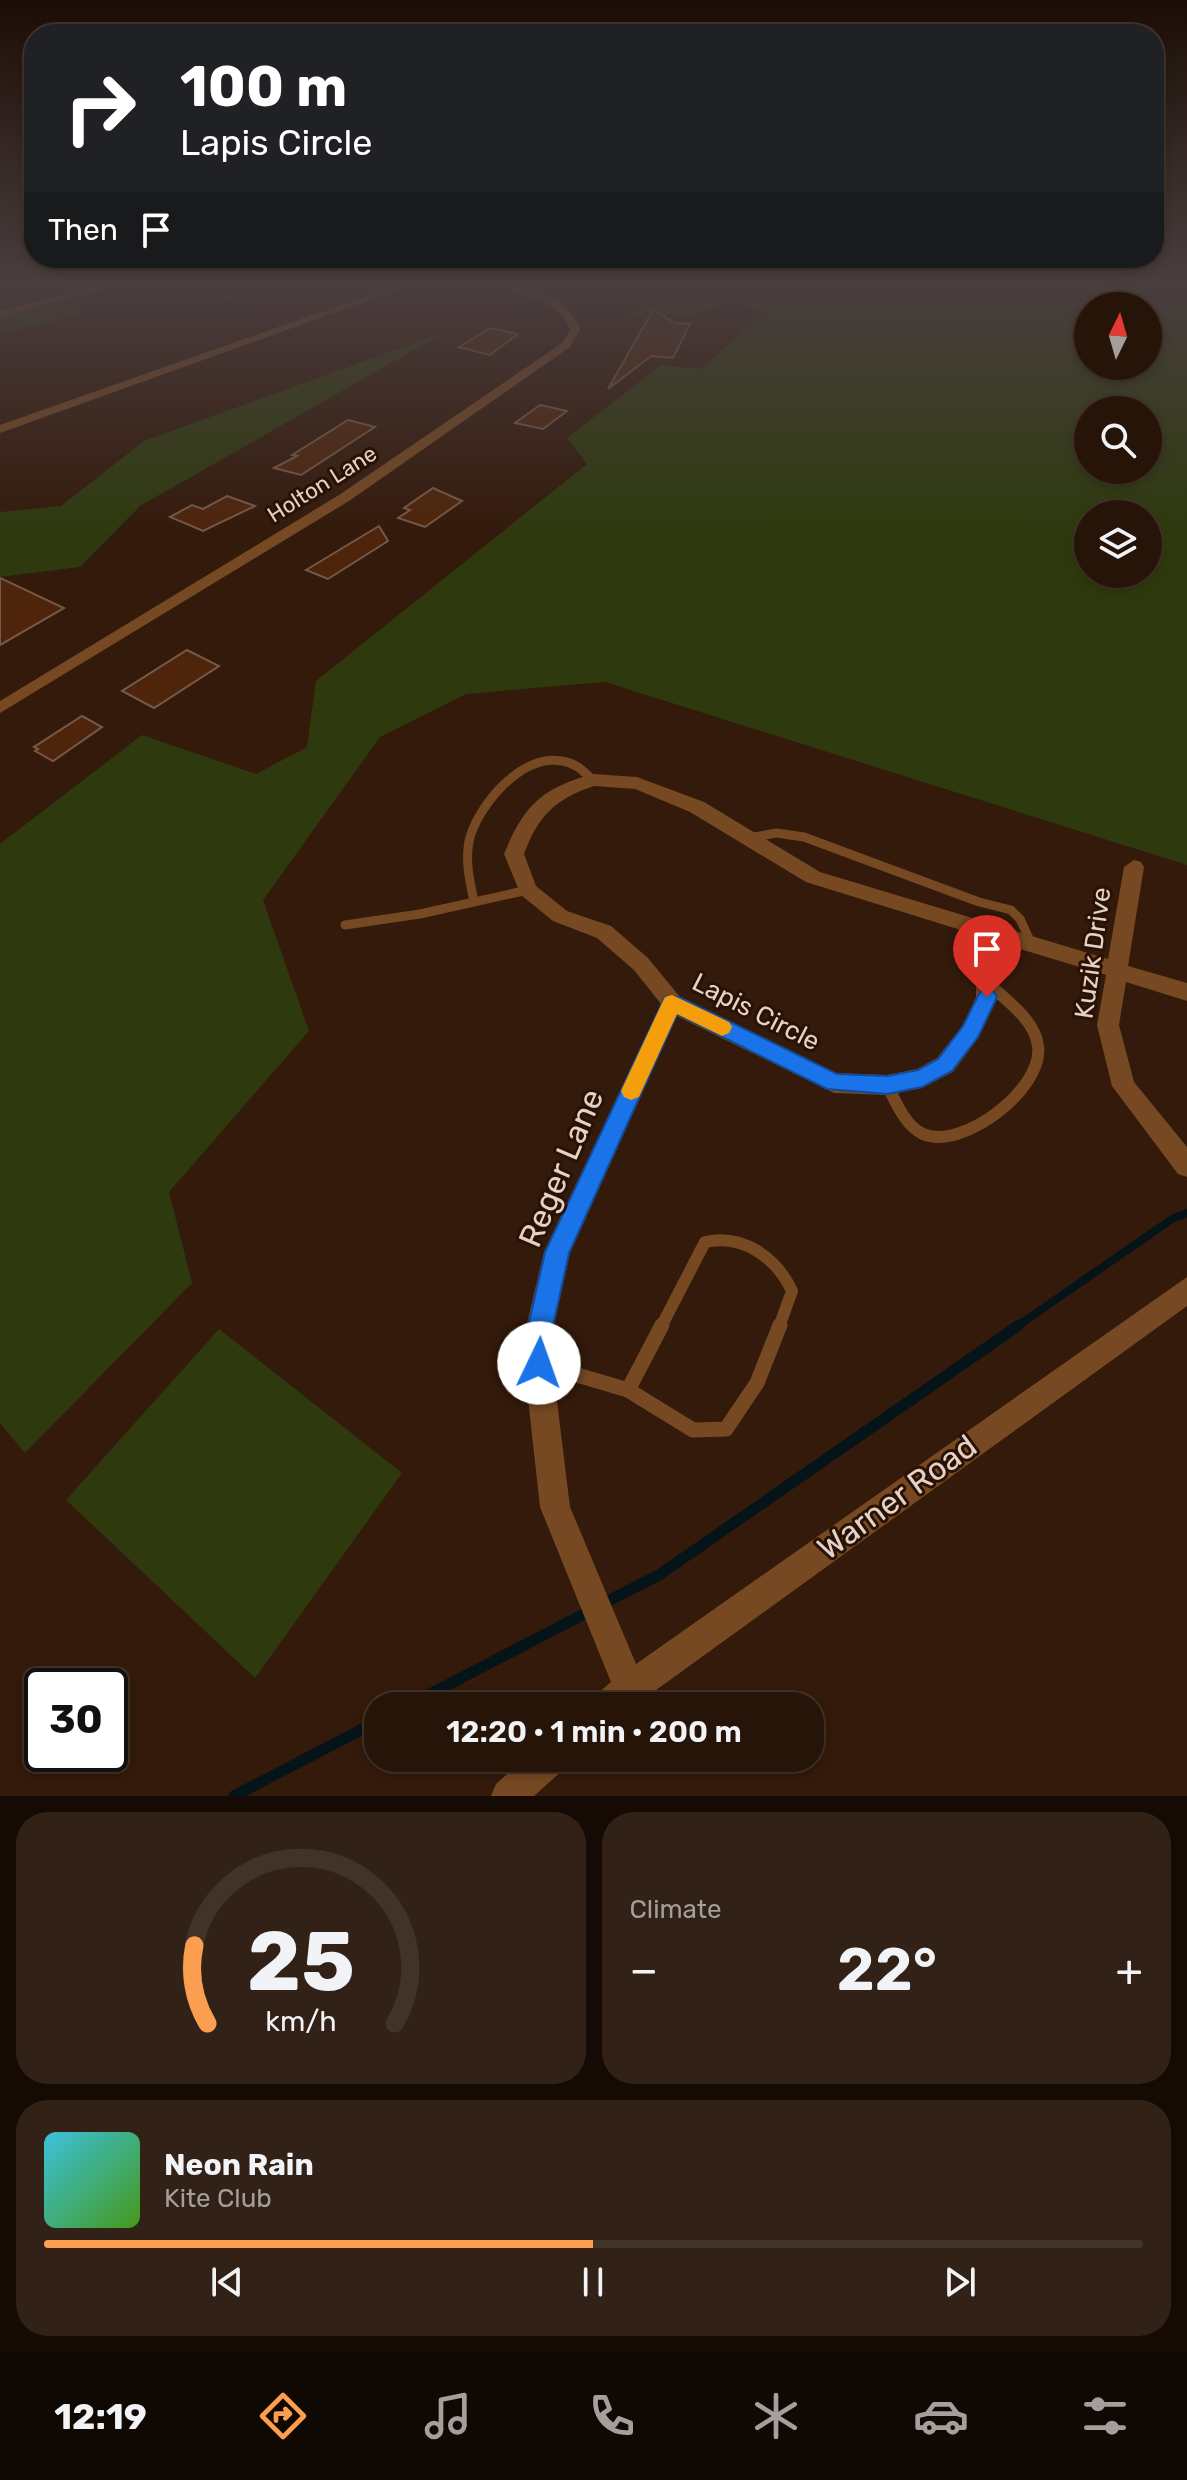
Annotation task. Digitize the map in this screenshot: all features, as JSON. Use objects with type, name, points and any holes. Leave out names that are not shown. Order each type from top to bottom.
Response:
[{"type":"street","points":[[0,429],[178,366]]},
{"type":"street","name":"Holton Lane","points":[[0,708],[344,498],[536,366]]},
{"type":"street","points":[[528,890],[514,854],[526,824],[559,791],[593,780],[637,783],[697,807],[813,877],[1187,992]]},
{"type":"street","name":"Kuzik Drive","points":[[1134,867],[1114,971],[1108,1025],[1124,1086],[1187,1166]]},
{"type":"street","name":"Lapis Circle","points":[[528,890],[560,916],[604,932],[641,964],[672,1003],[834,1083],[887,1085],[922,1078],[945,1065],[971,1031],[987,997],[987,930]]},
{"type":"street","name":"Reger Lane","points":[[618,1692],[555,1507],[536,1344],[557,1252],[672,1003]]},
{"type":"street","name":"Warner Road","points":[[627,1692],[1187,1290]]},
{"type":"street","points":[[508,1796],[535,1772]]},
{"type":"lane","points":[[474,901],[467,866],[471,833],[486,804],[508,781],[524,768],[550,761],[575,764],[593,780]]},
{"type":"lane","points":[[749,838],[781,832],[804,837],[979,902],[1011,910],[1020,919],[1032,945]]},
{"type":"lane","points":[[345,925],[420,914],[528,890]]},
{"type":"lane","points":[[887,1085],[905,1119],[922,1134],[936,1139],[958,1136],[1012,1101],[1034,1075],[1038,1047],[1031,1026],[989,983]]},
{"type":"lane","points":[[539,1363],[628,1390],[693,1430],[726,1429],[740,1416],[750,1397],[792,1291],[788,1279],[769,1260],[737,1242],[718,1237],[705,1242],[628,1390]]},
{"type":"green space","points":[[351,366],[386,366],[140,506],[80,567],[0,577],[0,512],[61,506],[144,441]]},
{"type":"green space","points":[[660,366],[701,369],[705,366],[1074,366],[1074,380],[1162,380],[1162,366],[1187,366],[1187,865],[605,682],[466,694],[380,737],[263,900],[309,1031],[169,1192],[192,1283],[25,1453],[0,1423],[0,844],[142,735],[256,774],[307,747],[316,681],[587,464],[567,438]]},
{"type":"green space","points":[[219,1329],[402,1473],[255,1678],[66,1500]]},
{"type":"building","points":[[621,366],[638,366],[608,389]]},
{"type":"building","points":[[540,405],[567,411],[543,429],[515,423]]},
{"type":"building","points":[[348,420],[375,427],[301,475],[274,468],[297,456],[292,455]]},
{"type":"building","points":[[433,488],[462,501],[425,527],[398,518],[410,510],[404,508]]},
{"type":"building","points":[[227,496],[255,506],[203,531],[170,517],[192,505],[203,509]]},
{"type":"building","points":[[379,526],[388,541],[328,579],[306,570]]},
{"type":"building","points":[[0,578],[64,608],[0,645]]},
{"type":"building","points":[[187,650],[219,666],[154,708],[122,691]]},
{"type":"building","points":[[82,716],[102,727],[53,761],[35,751],[38,749],[34,747]]},
{"type":"waterway","points":[[1016,1327],[1172,1219],[1187,1213]]},
{"type":"waterway","points":[[604,1603],[659,1575],[1019,1325]]},
{"type":"waterway","points":[[434,1692],[590,1611]]},
{"type":"waterway","points":[[234,1796],[364,1728]]},
{"type":"slow traffic","points":[[631,1091],[672,1003],[722,1027]]},
{"type":"route","points":[[539,1363],[536,1344],[557,1252],[672,1003],[834,1083],[887,1085],[922,1078],[945,1065],[971,1031],[987,997]]}]
